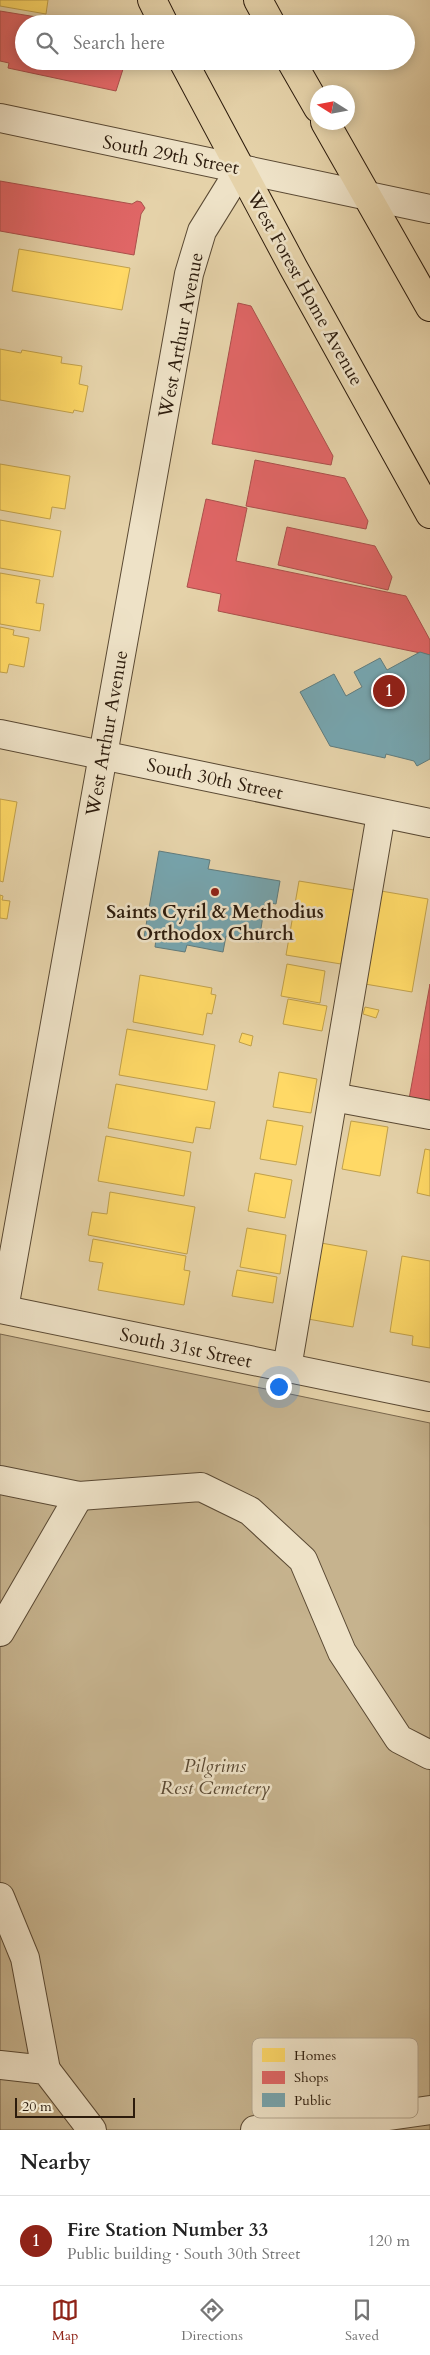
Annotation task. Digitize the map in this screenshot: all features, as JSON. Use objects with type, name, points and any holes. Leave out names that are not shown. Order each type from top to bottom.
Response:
[{"type":"main road","points":[[152,0],[160,15]]},
{"type":"main road","points":[[258,0],[266,15]]},
{"type":"main road","name":"West Forest Home Avenue","points":[[188,70],[293,267],[430,514]]},
{"type":"main road","points":[[296,70],[310,94]]},
{"type":"main road","points":[[330,130],[430,307]]},
{"type":"street","name":"South 29th Street","points":[[0,118],[430,209]]},
{"type":"street","name":"West Arthur Avenue","points":[[2,1309],[190,274],[202,231],[240,168]]},
{"type":"street","name":"South 30th Street","points":[[0,734],[430,823]]},
{"type":"street","points":[[287,1368],[382,814]]},
{"type":"street","points":[[333,1097],[430,1115]]},
{"type":"street","name":"South 31st Street","points":[[2,1309],[430,1397]]},
{"type":"street","points":[[0,1480],[79,1496],[201,1487],[250,1511],[303,1560],[342,1652],[399,1739],[430,1755]]},
{"type":"street","points":[[0,1632],[79,1496]]},
{"type":"street","points":[[0,1897],[25,1958],[46,2070],[92,2130]]},
{"type":"street","points":[[0,2065],[46,2070]]},
{"type":"street","points":[[255,2130],[319,2126],[374,2118]]},
{"type":"green space","name":"Pilgrims Rest Cemetery","points":[[0,1334],[430,1423],[430,2130],[0,2130]]},
{"type":"building: Homes","points":[[0,0],[48,0],[46,14],[0,6]]},
{"type":"building: Homes","points":[[19,249],[130,268],[122,310],[12,291]]},
{"type":"building: Homes","points":[[0,349],[21,353],[22,350],[62,357],[61,363],[82,366],[79,384],[88,386],[83,412],[74,410],[73,413],[0,400]]},
{"type":"building: Homes","points":[[0,464],[70,476],[65,509],[52,507],[50,519],[0,510]]},
{"type":"building: Homes","points":[[0,520],[61,531],[53,577],[0,568]]},
{"type":"building: Homes","points":[[0,573],[40,580],[36,603],[44,604],[40,631],[0,624]]},
{"type":"building: Homes","points":[[0,627],[14,630],[13,635],[29,638],[24,667],[9,664],[7,673],[0,672]]},
{"type":"building: Homes","points":[[0,799],[17,802],[3,882],[0,881]]},
{"type":"building: Homes","points":[[299,881],[354,890],[341,964],[286,955]]},
{"type":"building: Homes","points":[[381,891],[428,899],[412,992],[365,984]]},
{"type":"building: Homes","points":[[0,895],[3,896],[2,900],[10,901],[7,919],[0,918]]},
{"type":"building: Homes","points":[[287,964],[325,971],[320,1003],[281,996]]},
{"type":"building: Homes","points":[[140,975],[212,988],[211,994],[216,995],[212,1014],[207,1013],[203,1035],[133,1022]]},
{"type":"building: Homes","points":[[288,999],[327,1006],[322,1031],[283,1024]]},
{"type":"building: Homes","points":[[365,1007],[379,1010],[376,1018],[363,1014]]},
{"type":"building: Homes","points":[[127,1029],[215,1045],[207,1090],[119,1075]]},
{"type":"building: Homes","points":[[242,1033],[253,1036],[251,1046],[239,1042]]},
{"type":"building: Homes","points":[[279,1072],[317,1079],[311,1113],[273,1107]]},
{"type":"building: Homes","points":[[116,1084],[215,1102],[210,1129],[196,1127],[193,1143],[108,1128]]},
{"type":"building: Homes","points":[[267,1120],[303,1126],[296,1165],[260,1159]]},
{"type":"building: Homes","points":[[351,1121],[388,1127],[380,1176],[342,1169]]},
{"type":"building: Homes","points":[[106,1136],[191,1152],[184,1196],[98,1181]]},
{"type":"building: Homes","points":[[425,1149],[430,1150],[430,1196],[417,1193]]},
{"type":"building: Homes","points":[[255,1173],[292,1180],[285,1218],[248,1211]]},
{"type":"building: Homes","points":[[110,1192],[195,1207],[187,1254],[88,1235],[92,1212],[107,1214]]},
{"type":"building: Homes","points":[[247,1228],[286,1235],[280,1274],[240,1267]]},
{"type":"building: Homes","points":[[93,1239],[186,1256],[184,1270],[190,1271],[184,1305],[98,1290],[103,1263],[89,1261]]},
{"type":"building: Homes","points":[[321,1243],[367,1251],[353,1327],[308,1319]]},
{"type":"building: Homes","points":[[402,1256],[430,1261],[430,1348],[412,1345],[413,1336],[390,1332]]},
{"type":"building: Homes","points":[[237,1270],[277,1277],[273,1303],[232,1296]]},
{"type":"building: Shops","points":[[0,11],[24,15],[15,15],[15,69],[8,68],[9,63],[0,61]]},
{"type":"building: Shops","points":[[17,70],[123,70],[116,91]]},
{"type":"building: Shops","points":[[0,181],[132,204],[137,201],[141,202],[145,208],[141,214],[134,255],[0,231]]},
{"type":"building: Shops","points":[[238,303],[251,306],[333,456],[331,465],[212,444]]},
{"type":"building: Shops","points":[[255,460],[345,478],[368,521],[366,529],[246,506]]},
{"type":"building: Shops","points":[[206,499],[247,508],[236,561],[406,596],[430,640],[430,655],[218,611],[221,594],[187,587]]},
{"type":"building: Shops","points":[[287,527],[375,546],[392,577],[388,590],[278,565]]},
{"type":"building: Shops","points":[[430,984],[430,1103],[409,1099]]},
{"type":"building: Public","points":[[420,652],[430,655],[430,759],[417,766],[414,761],[386,754],[385,758],[330,746],[300,692],[334,674],[346,696],[362,687],[354,672],[380,658],[387,670]]},
{"type":"building: Public","name":"Saints Cyril & Methodius Orthodox Church","points":[[159,851],[210,860],[208,869],[280,881],[276,904],[265,902],[259,942],[226,936],[223,952],[187,945],[185,952],[155,947],[156,939],[144,937]]},
{"type":"place","name":"Fire Station Number 33","points":[[389,691]]},
{"type":"place","name":"Saints Cyril & Methodius Orthodox Church","points":[[215,892]]}]
